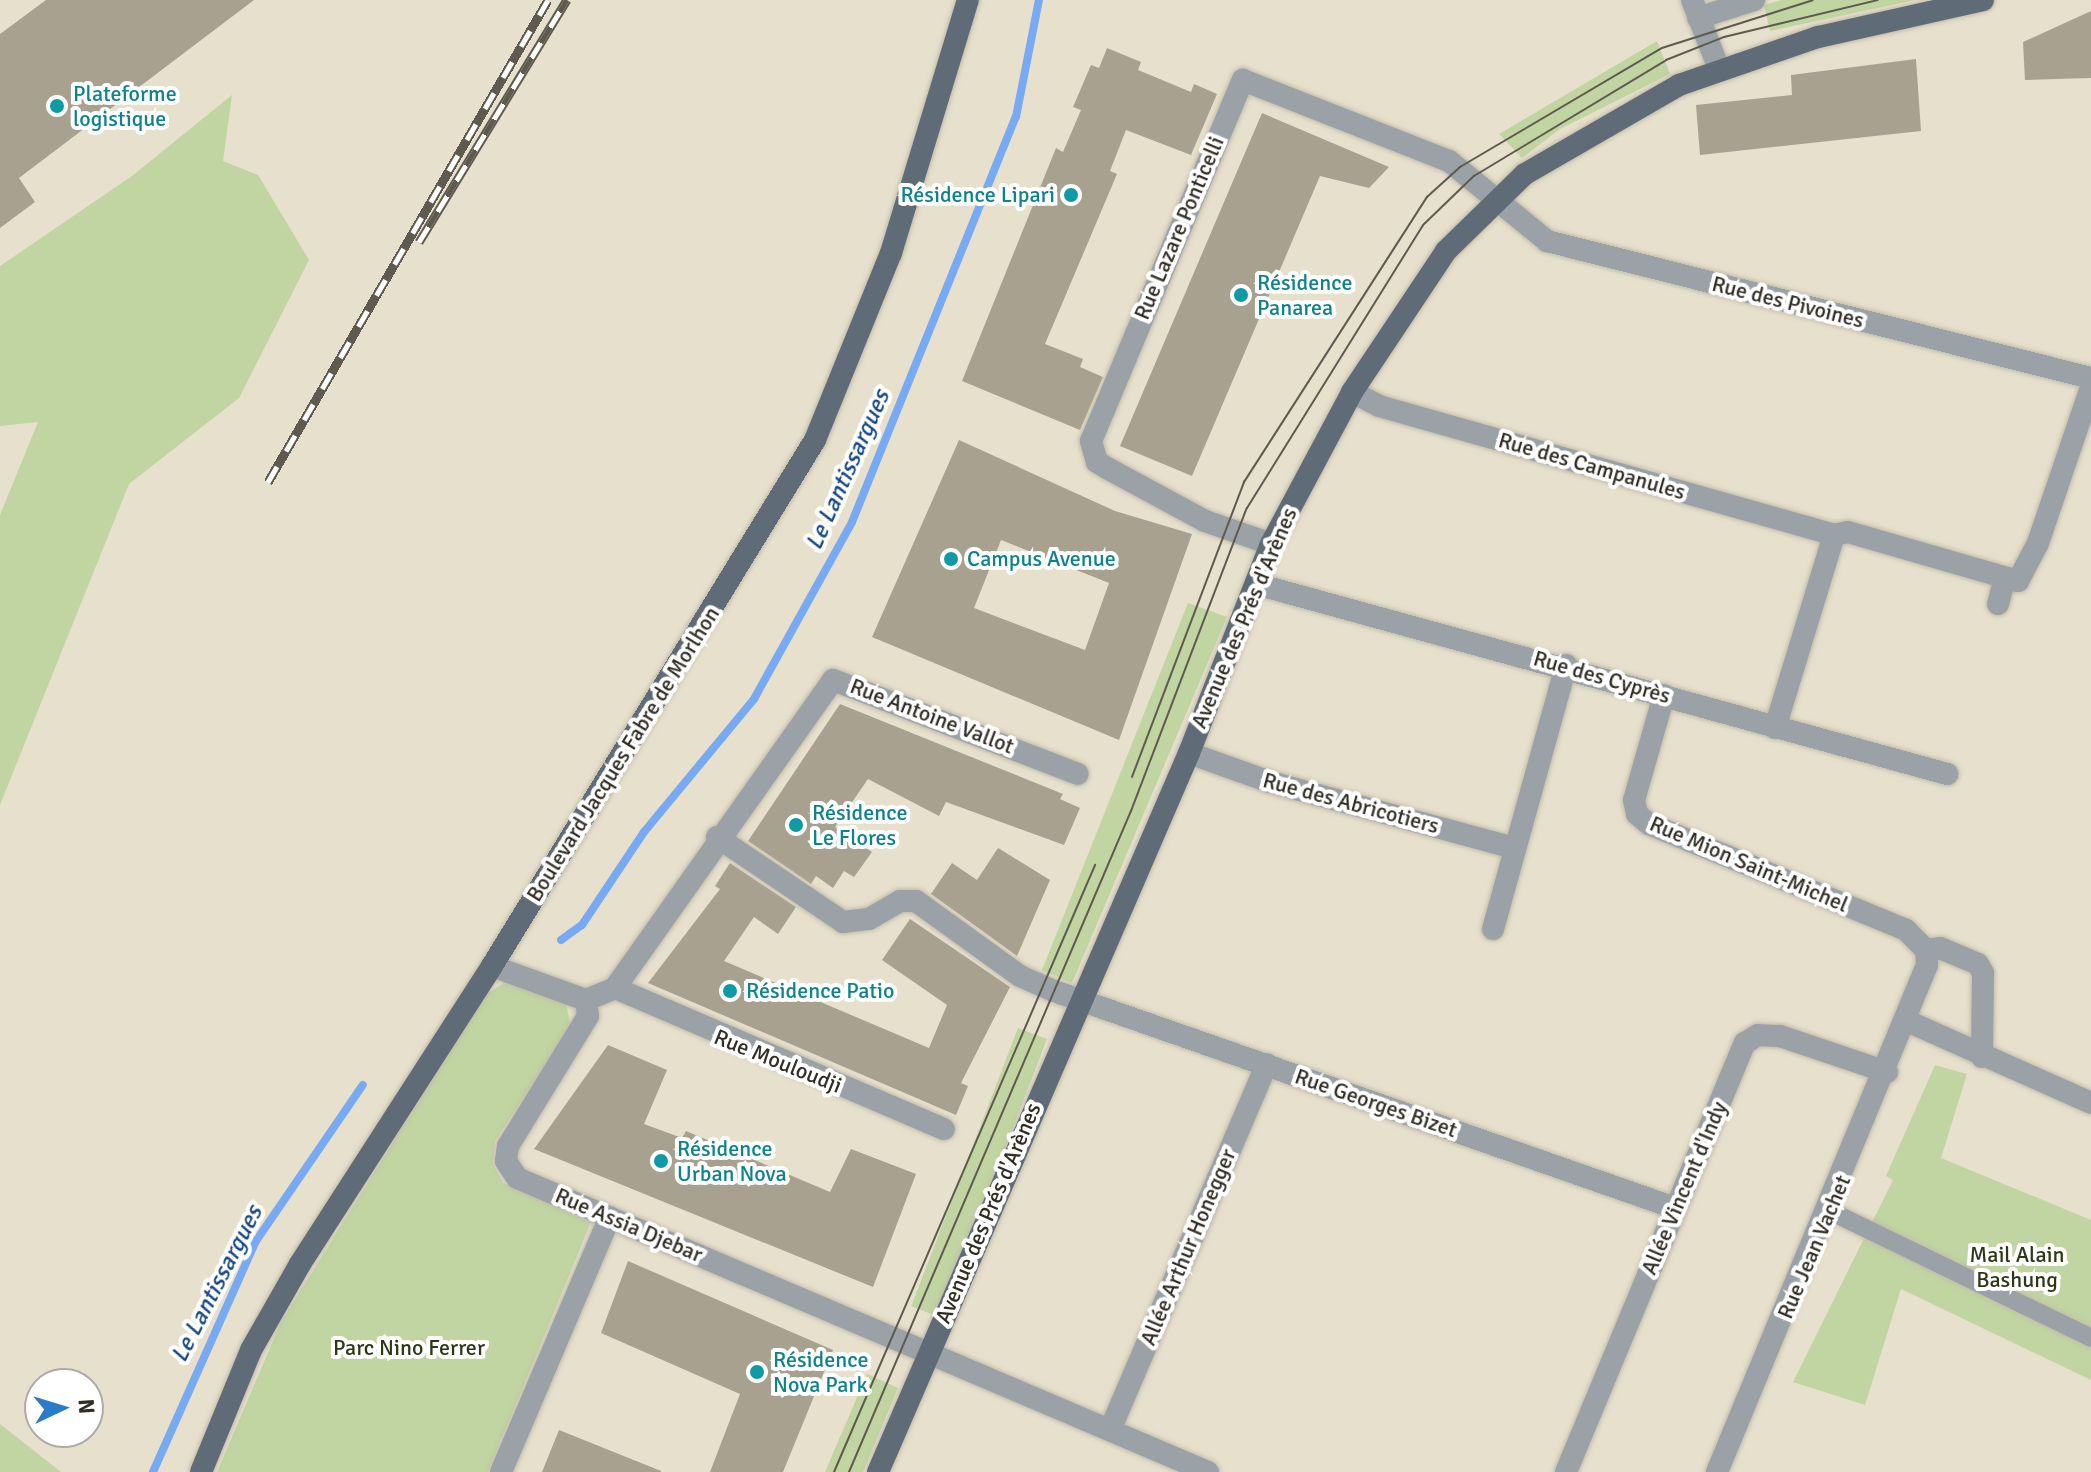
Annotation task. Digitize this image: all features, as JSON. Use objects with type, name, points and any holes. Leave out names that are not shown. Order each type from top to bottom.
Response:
[{"type":"main road","name":"Boulevard Jacques Fabre de Morlhon","points":[[201,1472],[251,1350],[300,1264],[492,966],[815,440],[891,253],[968,0]]},
{"type":"main road","name":"Avenue des Prés d'Arènes","points":[[878,1472],[1078,1000],[1189,753],[1271,544],[1352,392],[1446,251],[1525,174],[1668,90],[1719,69],[1818,37],[1983,0]]},
{"type":"street","points":[[1719,69],[1695,9],[1754,0]]},
{"type":"street","name":"Rue Lazare Ponticelli","points":[[1271,544],[1205,521],[1097,462],[1093,430],[1243,80],[1449,161],[1499,199]]},
{"type":"street","name":"Rue des Pivoines","points":[[1499,199],[1547,241],[2091,378]]},
{"type":"street","points":[[1998,604],[2005,578],[2026,575],[2091,387]]},
{"type":"street","name":"Rue des Campanules","points":[[1352,392],[1379,406],[1834,535],[1848,532],[2005,578]]},
{"type":"street","points":[[1775,728],[1834,535]]},
{"type":"street","name":"Rue des Cyprès","points":[[1256,584],[1566,665],[1775,728],[1947,774]]},
{"type":"street","points":[[1493,929],[1566,665]]},
{"type":"street","name":"Rue Antoine Vallot","points":[[717,837],[833,680],[1078,774]]},
{"type":"street","name":"Rue Mion Saint-Michel","points":[[1664,695],[1634,800],[1637,814],[1649,824],[1906,930],[1926,950],[1940,948],[1978,964],[1983,973],[1982,1057]]},
{"type":"street","name":"Rue des Abricotiers","points":[[1189,753],[1270,782],[1515,848]]},
{"type":"street","points":[[492,966],[586,1000],[615,988],[717,837],[843,922],[869,919],[900,901],[916,901],[1020,976],[1078,1000]]},
{"type":"street","points":[[1926,950],[1907,1021],[2091,1103]]},
{"type":"street","name":"Rue Mouloudji","points":[[615,988],[944,1129]]},
{"type":"street","name":"Rue Assia Djebar","points":[[586,1000],[588,1016],[508,1146],[506,1161],[517,1178],[1208,1472]]},
{"type":"street","name":"Rue Georges Bizet","points":[[1078,1000],[1675,1208]]},
{"type":"street","name":"Rue Jean Vachet","points":[[1717,1472],[1830,1211],[1907,1021]]},
{"type":"street","name":"Allée Vincent d'Indy","points":[[1566,1472],[1745,1043],[1758,1035],[1780,1036],[1887,1072]]},
{"type":"street","name":"Allée Arthur Honegger","points":[[1110,1430],[1267,1064]]},
{"type":"street","points":[[1830,1211],[2091,1338]]},
{"type":"street","points":[[501,1472],[610,1217]]},
{"type":"green space","points":[[1781,0],[1915,0],[1770,31],[1764,5]]},
{"type":"green space","points":[[1657,41],[1670,74],[1560,129],[1522,158],[1499,134]]},
{"type":"green space","points":[[232,95],[223,161],[258,175],[309,260],[239,398],[129,484],[0,805],[0,515],[38,422],[0,426],[0,266],[132,176]]},
{"type":"green space","points":[[1188,603],[1227,617],[1072,983],[1042,970]]},
{"type":"green space","name":"Parc Nino Ferrer","points":[[507,981],[566,1004],[571,1026],[495,1141],[493,1165],[503,1183],[591,1222],[488,1472],[217,1472],[281,1322],[485,995]]},
{"type":"green space","points":[[1018,1028],[1047,1039],[940,1317],[911,1306]]},
{"type":"green space","name":"Mail Alain Bashung","points":[[1935,1065],[1967,1074],[1941,1158],[2091,1220],[2091,1380],[1901,1289],[1865,1405],[1793,1382],[1893,1180],[1886,1176]]},
{"type":"green space","points":[[867,1374],[898,1388],[863,1472],[825,1472]]},
{"type":"green space","points":[[0,1424],[24,1443],[24,1448],[30,1448],[61,1472],[0,1472]]},
{"type":"building","name":"Plateforme logistique","points":[[46,0],[254,0],[19,178],[35,202],[0,228],[0,34]]},
{"type":"building","points":[[2091,11],[2091,78],[2025,80],[2023,42]]},
{"type":"building","name":"Résidence Lipari","points":[[1107,48],[1141,62],[1138,70],[1191,92],[1194,84],[1217,94],[1191,155],[1126,130],[1110,171],[1117,174],[1045,344],[1083,359],[1080,367],[1103,377],[1080,430],[962,381],[1056,148],[1063,152],[1081,110],[1073,107],[1091,65],[1099,68]]},
{"type":"building","points":[[1916,59],[1921,131],[1700,155],[1696,105],[1792,95],[1791,75]]},
{"type":"building","name":"Résidence Panarea","points":[[1262,113],[1389,167],[1369,188],[1320,176],[1192,476],[1120,446]]},
{"type":"building","name":"Campus Avenue","points":[[959,440],[1115,511],[1192,534],[1119,740],[872,637]],"holes":[[[1001,540],[1109,583],[1085,650],[974,608]]]},
{"type":"building","name":"Résidence Le Flores","points":[[840,704],[1063,794],[1060,799],[1080,808],[1064,845],[946,802],[939,816],[868,779],[835,827],[872,852],[854,877],[844,871],[833,888],[816,876],[811,884],[748,841]]},
{"type":"building","points":[[998,848],[1050,880],[1017,956],[931,894],[952,863],[977,880]]},
{"type":"building","name":"Résidence Patio","points":[[730,863],[796,907],[778,934],[754,917],[724,961],[929,1048],[947,1005],[882,960],[910,919],[1010,987],[961,1083],[968,1086],[956,1115],[648,983],[720,889],[715,886]]},
{"type":"building","name":"Résidence Urban Nova","points":[[608,1045],[667,1070],[644,1124],[682,1138],[686,1131],[830,1192],[851,1149],[916,1174],[873,1287],[534,1149]]},
{"type":"building","name":"Résidence Nova Park","points":[[628,1261],[833,1350],[783,1472],[710,1472],[740,1394],[601,1333]]},
{"type":"building","points":[[559,1430],[661,1471],[661,1472],[542,1472]]},
{"type":"waterway","name":"Le Lantissargues","points":[[561,940],[582,925],[644,832],[754,699],[852,522],[1016,117],[1039,0]]},
{"type":"waterway","name":"Le Lantissargues","points":[[153,1472],[256,1241],[363,1085]]},
{"type":"tram line","points":[[1132,777],[1244,482],[1427,197],[1460,167],[1662,48],[1813,0]]},
{"type":"tram line","points":[[849,1472],[1131,811],[1247,508],[1423,225],[1474,176],[1666,60],[1724,37],[1878,0]]},
{"type":"tram line","points":[[834,1472],[1095,865]]},
{"type":"railway","points":[[268,482],[548,0]]},
{"type":"railway","points":[[419,242],[567,0]]},
{"type":"place","name":"Plateforme logistique","points":[[57,106]]},
{"type":"place","name":"Résidence Lipari","points":[[1071,195]]},
{"type":"place","name":"Résidence Panarea","points":[[1241,295]]},
{"type":"place","name":"Campus Avenue","points":[[951,559]]},
{"type":"place","name":"Résidence Le Flores","points":[[796,825]]},
{"type":"place","name":"Résidence Patio","points":[[730,991]]},
{"type":"place","name":"Résidence Urban Nova","points":[[661,1161]]},
{"type":"place","name":"Résidence Nova Park","points":[[757,1372]]}]
